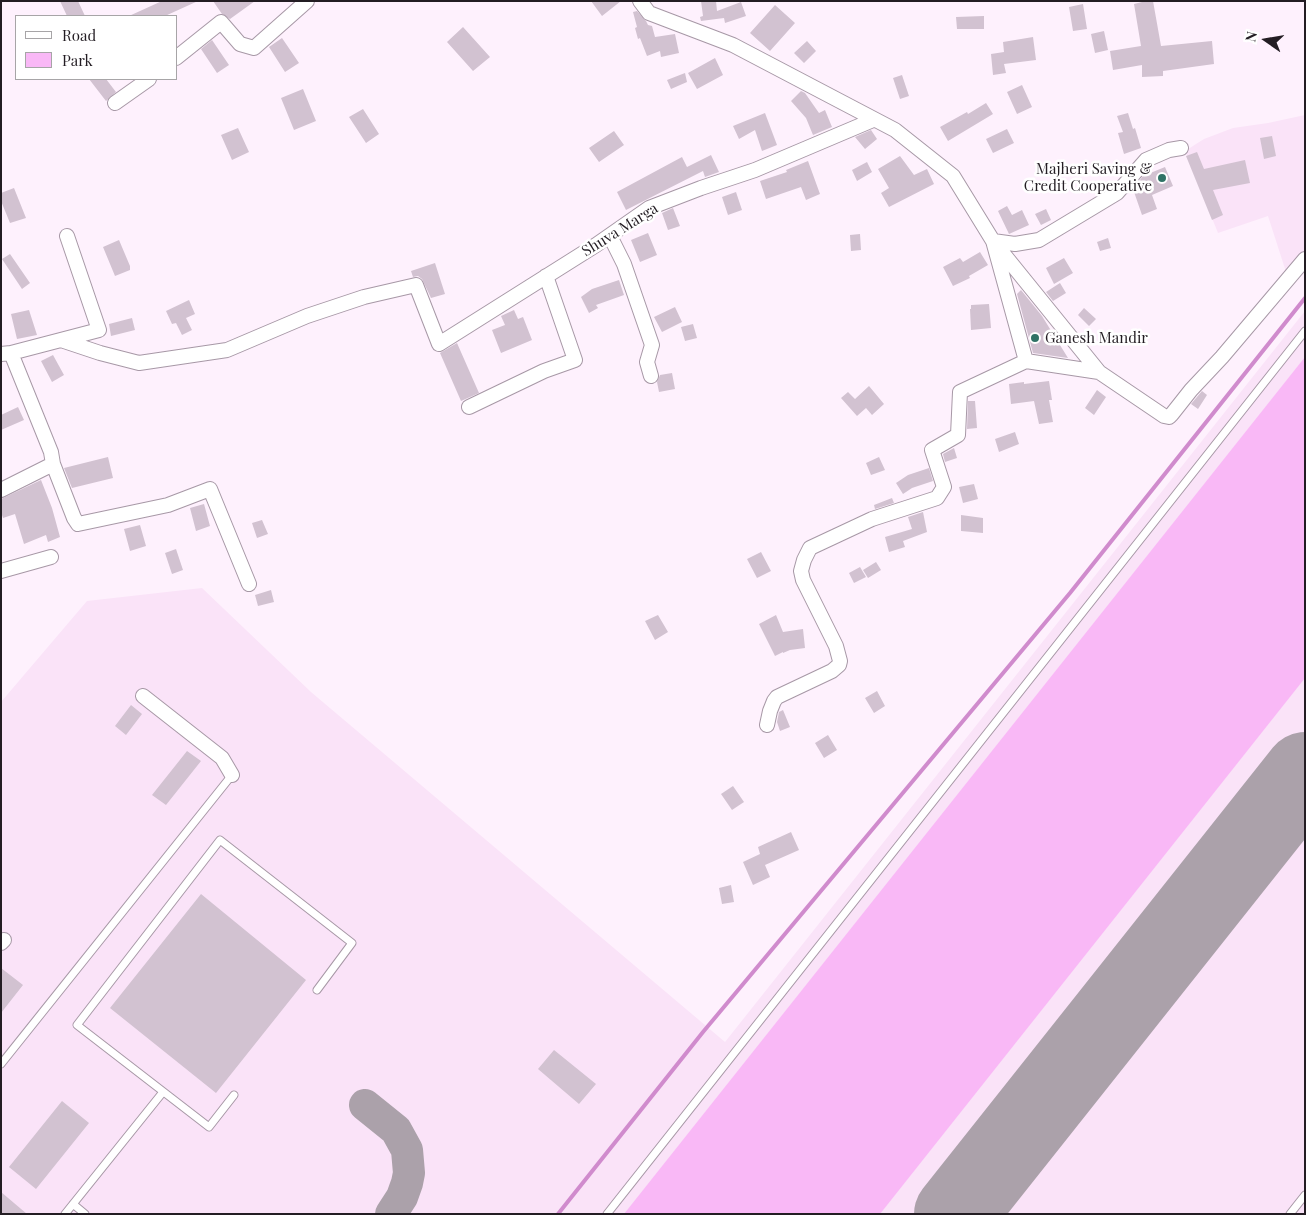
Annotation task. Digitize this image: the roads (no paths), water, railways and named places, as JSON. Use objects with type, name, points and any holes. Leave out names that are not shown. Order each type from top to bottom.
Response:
[{"type":"street","points":[[178,56],[222,22],[240,44],[254,48],[307,1]]},
{"type":"street","points":[[640,1],[649,13],[733,45],[826,92],[873,120],[895,130],[953,176],[993,241],[1099,372],[1164,416],[1169,417],[1305,259]]},
{"type":"street","points":[[115,103],[148,80]]},
{"type":"street","name":"Shuva Marga","points":[[60,340],[139,363],[228,350],[306,316],[364,297],[416,286],[439,344],[610,236],[649,208],[700,188],[755,170],[873,120]]},
{"type":"street","points":[[993,241],[1015,244],[1039,240],[1116,193],[1146,160],[1169,150],[1182,148]]},
{"type":"street","points":[[67,236],[99,330],[6,354],[51,452],[53,464],[74,518],[78,524],[168,505],[210,489],[249,584]]},
{"type":"street","points":[[610,236],[624,264],[652,345],[647,362],[651,376]]},
{"type":"street","points":[[993,241],[1026,361]]},
{"type":"street","points":[[469,407],[544,371],[575,360],[546,276]]},
{"type":"street","points":[[767,725],[770,711],[777,697],[839,665],[840,660],[836,646],[803,580],[801,571],[810,548],[872,519],[937,498],[944,487],[932,450],[958,435],[960,392],[1026,361],[1099,372]]},
{"type":"street","points":[[1,490],[53,464]]},
{"type":"street","points":[[1,571],[51,557]]},
{"type":"street","points":[[143,696],[222,758],[232,775]]},
{"type":"lane","points":[[607,1214],[1305,331]]},
{"type":"lane","points":[[1,1064],[232,775]]},
{"type":"lane","points":[[234,1095],[209,1127],[77,1025],[220,840],[352,943],[317,990]]},
{"type":"lane","points":[[65,1214],[163,1092]]},
{"type":"lane","points":[[1290,1214],[1305,1195]]},
{"type":"lane","points":[[73,1204],[85,1214]]},
{"type":"waterway","points":[[558,1214],[703,1032],[1070,593],[1305,298]]},
{"type":"place","name":"Majheri Saving & Credit Cooperative","points":[[1162,178]]},
{"type":"place","name":"Ganesh Mandir","points":[[1035,338]]}]
